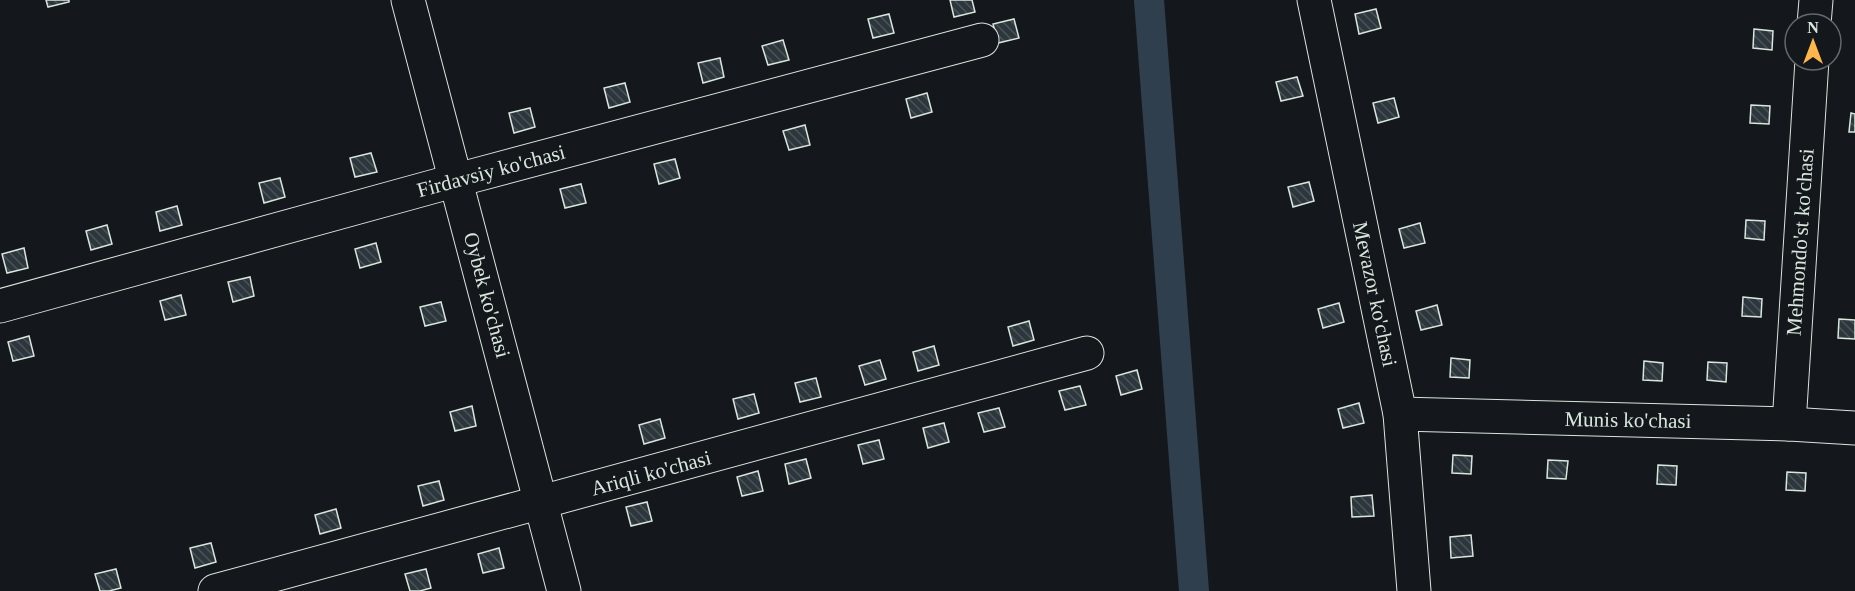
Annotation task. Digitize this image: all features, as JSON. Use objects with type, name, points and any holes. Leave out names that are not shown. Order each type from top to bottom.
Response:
[{"type":"street","name":"Oybek ko'chasi","points":[[408,0],[564,591]]},
{"type":"street","name":"Mevazor ko'chasi","points":[[1314,0],[1400,414],[1414,591]]},
{"type":"street","name":"Firdavsiy ko'chasi","points":[[0,306],[457,180],[982,40]]},
{"type":"street","name":"Mehmondo'st ko'chasi","points":[[1789,424],[1811,72]]},
{"type":"street","name":"Ariqli ko'chasi","points":[[215,591],[1087,353]]},
{"type":"street","name":"Munis ko'chasi","points":[[1400,414],[1789,424],[1855,428]]},
{"type":"building","points":[[46,0],[69,0],[69,2],[48,7]]},
{"type":"building","points":[[950,0],[972,0],[975,12],[954,17]]},
{"type":"building","points":[[1376,9],[1381,28],[1359,34],[1355,14]]},
{"type":"building","points":[[889,14],[894,33],[873,38],[868,19]]},
{"type":"building","points":[[1014,19],[1019,38],[998,43],[993,24]]},
{"type":"building","points":[[1754,29],[1773,31],[1772,50],[1753,48]]},
{"type":"building","points":[[783,40],[789,60],[768,65],[762,46]]},
{"type":"building","points":[[720,58],[724,77],[703,83],[698,63]]},
{"type":"building","points":[[1297,77],[1303,96],[1281,101],[1276,82]]},
{"type":"building","points":[[625,83],[630,102],[609,108],[604,88]]},
{"type":"building","points":[[927,93],[932,112],[911,118],[906,99]]},
{"type":"building","points":[[1394,98],[1399,117],[1378,123],[1373,103]]},
{"type":"building","points":[[1751,105],[1770,106],[1769,124],[1750,123]]},
{"type":"building","points":[[530,108],[535,127],[514,133],[509,113]]},
{"type":"building","points":[[1851,113],[1855,114],[1855,132],[1849,132]]},
{"type":"building","points":[[805,125],[810,145],[789,150],[783,131]]},
{"type":"building","points":[[371,153],[377,172],[355,177],[350,158]]},
{"type":"building","points":[[675,159],[680,178],[659,184],[654,164]]},
{"type":"building","points":[[280,178],[285,197],[264,203],[259,183]]},
{"type":"building","points":[[1309,182],[1314,201],[1293,207],[1288,187]]},
{"type":"building","points":[[581,184],[586,203],[565,208],[560,189]]},
{"type":"building","points":[[177,206],[182,225],[160,231],[156,212]]},
{"type":"building","points":[[1746,220],[1765,221],[1764,240],[1745,238]]},
{"type":"building","points":[[1420,223],[1425,243],[1404,248],[1399,229]]},
{"type":"building","points":[[107,225],[112,244],[91,250],[86,231]]},
{"type":"building","points":[[376,243],[381,262],[360,268],[355,249]]},
{"type":"building","points":[[24,248],[28,268],[7,273],[2,254]]},
{"type":"building","points":[[250,277],[254,296],[233,302],[228,282]]},
{"type":"building","points":[[181,295],[186,315],[165,320],[160,301]]},
{"type":"building","points":[[1743,297],[1762,299],[1761,317],[1742,316]]},
{"type":"building","points":[[441,302],[446,321],[425,326],[420,307]]},
{"type":"building","points":[[1339,303],[1344,322],[1323,328],[1318,309]]},
{"type":"building","points":[[1437,305],[1442,325],[1421,330],[1416,311]]},
{"type":"building","points":[[1839,319],[1855,320],[1855,339],[1838,338]]},
{"type":"building","points":[[1029,321],[1034,340],[1013,346],[1008,327]]},
{"type":"building","points":[[29,336],[34,356],[13,361],[8,342]]},
{"type":"building","points":[[934,346],[939,365],[918,371],[913,352]]},
{"type":"building","points":[[1451,358],[1470,360],[1469,378],[1450,377]]},
{"type":"building","points":[[880,360],[886,379],[865,385],[859,366]]},
{"type":"building","points":[[1644,361],[1663,363],[1662,381],[1643,380]]},
{"type":"building","points":[[1708,362],[1727,363],[1726,382],[1707,380]]},
{"type":"building","points":[[1137,370],[1142,389],[1121,395],[1116,376]]},
{"type":"building","points":[[816,378],[821,397],[800,402],[795,383]]},
{"type":"building","points":[[1080,386],[1086,405],[1065,410],[1059,391]]},
{"type":"building","points":[[754,394],[759,413],[738,419],[733,399]]},
{"type":"building","points":[[1359,403],[1364,423],[1343,428],[1338,409]]},
{"type":"building","points":[[472,406],[476,426],[455,431],[450,412]]},
{"type":"building","points":[[999,408],[1005,427],[984,432],[978,413]]},
{"type":"building","points":[[660,419],[665,438],[644,444],[639,425]]},
{"type":"building","points":[[944,423],[949,442],[928,448],[923,428]]},
{"type":"building","points":[[879,440],[884,459],[863,464],[858,445]]},
{"type":"building","points":[[1453,455],[1472,456],[1471,474],[1452,473]]},
{"type":"building","points":[[806,459],[811,478],[789,484],[785,464]]},
{"type":"building","points":[[1548,460],[1568,461],[1566,479],[1547,478]]},
{"type":"building","points":[[1658,465],[1677,466],[1676,485],[1657,484]]},
{"type":"building","points":[[758,471],[763,491],[742,496],[737,477]]},
{"type":"building","points":[[1787,472],[1806,473],[1805,491],[1786,490]]},
{"type":"building","points":[[439,481],[444,500],[423,506],[418,486]]},
{"type":"building","points":[[1372,495],[1374,516],[1352,517],[1351,497]]},
{"type":"building","points":[[647,502],[652,521],[631,526],[626,507]]},
{"type":"building","points":[[336,509],[341,528],[320,534],[315,515]]},
{"type":"building","points":[[1471,535],[1473,556],[1451,558],[1450,537]]},
{"type":"building","points":[[211,543],[216,562],[195,568],[190,548]]},
{"type":"building","points":[[499,548],[504,568],[483,573],[478,554]]},
{"type":"building","points":[[116,569],[121,588],[100,591],[95,574]]},
{"type":"building","points":[[426,569],[431,588],[410,591],[405,574]]},
{"type":"waterway","points":[[1149,0],[1194,591]]}]
